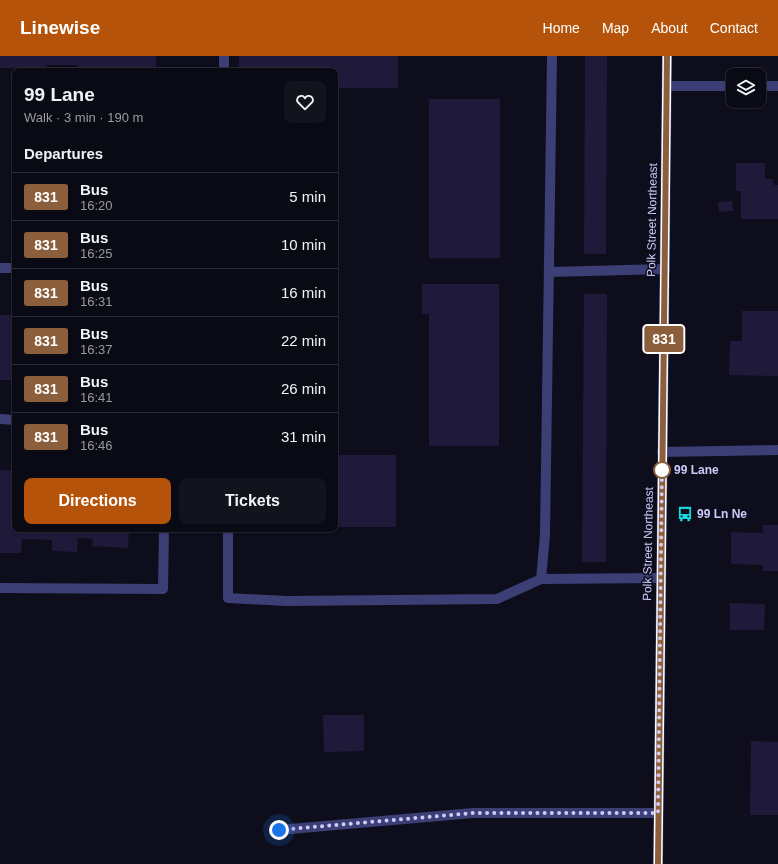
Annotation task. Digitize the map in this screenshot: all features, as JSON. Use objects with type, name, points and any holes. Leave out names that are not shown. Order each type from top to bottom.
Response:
[{"type":"street","points":[[224,56],[224,68]]},
{"type":"street","points":[[541,579],[545,535],[552,56]]},
{"type":"street","name":"Polk Street Northeast","points":[[658,864],[667,56]]},
{"type":"street","points":[[667,86],[726,86]]},
{"type":"street","points":[[766,86],[778,86]]},
{"type":"street","points":[[0,268],[12,268]]},
{"type":"street","points":[[549,272],[665,269]]},
{"type":"street","points":[[0,419],[12,420]]},
{"type":"street","points":[[662,452],[778,450]]},
{"type":"street","points":[[0,588],[163,589],[164,532]]},
{"type":"street","points":[[228,532],[228,598],[286,601],[497,599],[541,579],[660,578]]},
{"type":"street","points":[[279,830],[473,813],[658,813]]},
{"type":"building","points":[[0,56],[156,56],[156,68],[77,68],[77,65],[47,65],[47,68],[0,68]]},
{"type":"building","points":[[239,56],[398,56],[398,88],[338,88],[338,68],[239,68]]},
{"type":"building","points":[[585,56],[607,56],[606,254],[584,254]]},
{"type":"building","points":[[429,99],[500,99],[500,258],[429,258]]},
{"type":"building","points":[[736,163],[765,163],[765,179],[772,179],[774,185],[778,185],[778,219],[741,219],[741,191],[736,191]]},
{"type":"building","points":[[732,201],[733,211],[719,212],[718,202]]},
{"type":"building","points":[[422,284],[499,284],[499,446],[429,446],[429,314],[422,314]]},
{"type":"building","points":[[584,294],[607,294],[606,562],[582,562]]},
{"type":"building","points":[[742,311],[778,311],[778,376],[729,375],[730,341],[742,341]]},
{"type":"building","points":[[0,315],[12,315],[12,380],[0,380]]},
{"type":"building","points":[[338,455],[396,455],[396,527],[338,527]]},
{"type":"building","points":[[0,470],[12,471],[12,532],[129,532],[128,548],[92,546],[93,539],[78,538],[77,552],[52,551],[52,540],[22,539],[21,553],[0,553]]},
{"type":"building","points":[[763,525],[778,525],[778,571],[763,571],[763,565],[731,564],[731,532],[763,533]]},
{"type":"building","points":[[730,603],[765,604],[764,630],[730,630]]},
{"type":"building","points":[[323,715],[364,715],[364,751],[324,752]]},
{"type":"building","points":[[751,741],[778,742],[778,815],[750,815]]},
{"type":"bus line","name":"831","points":[[658,864],[667,56]]},
{"type":"place","name":"99 Lane","points":[[662,470]]},
{"type":"place","name":"99 Ln Ne","points":[[685,514]]},
{"type":"route","points":[[279,830],[473,813],[658,813],[662,467],[662,470]]}]
